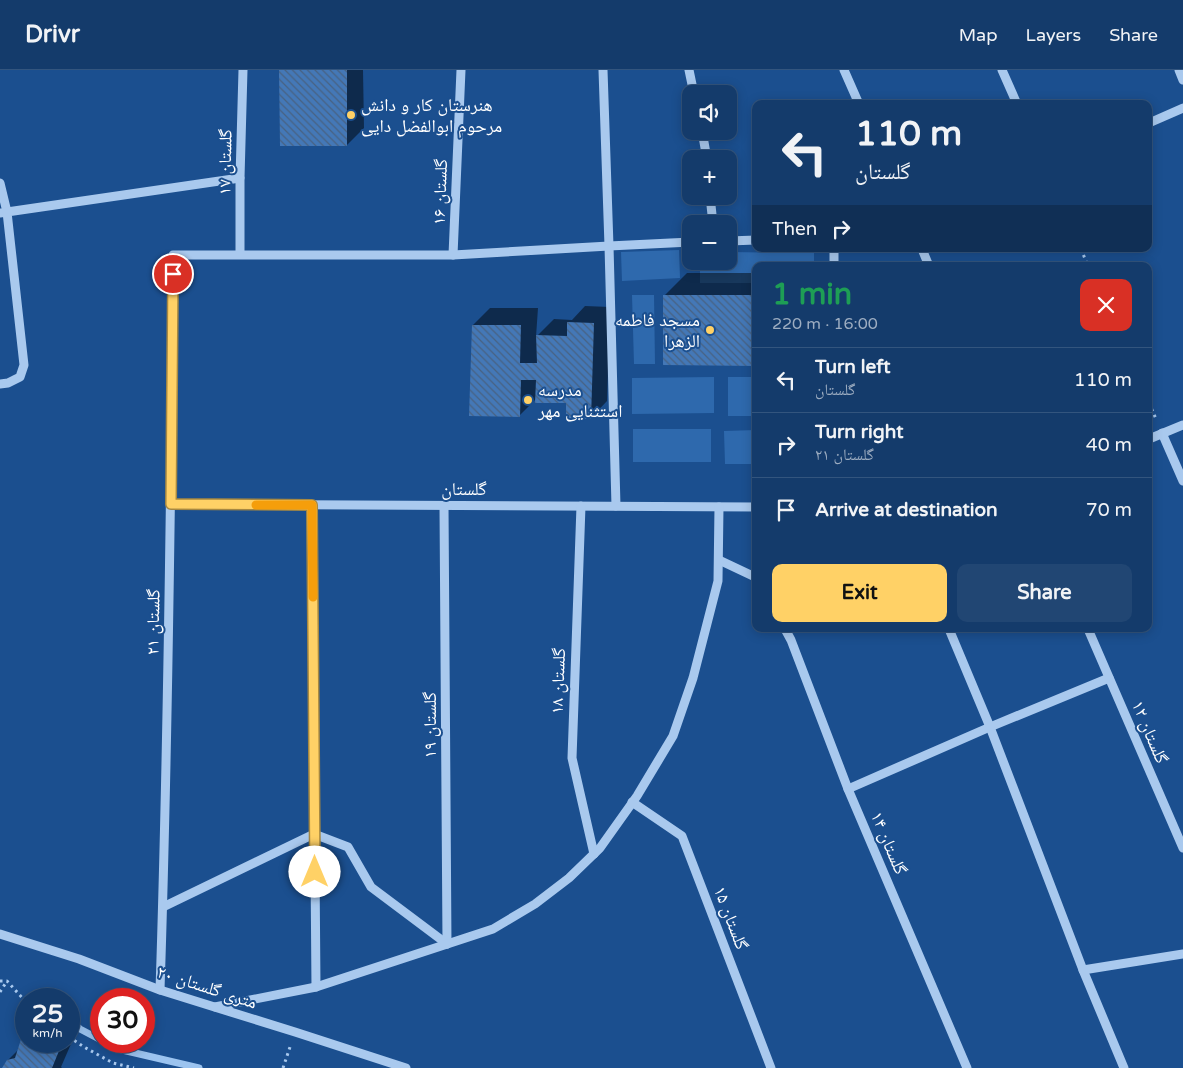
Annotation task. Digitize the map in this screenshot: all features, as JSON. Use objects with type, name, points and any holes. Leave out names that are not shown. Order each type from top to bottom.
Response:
[{"type":"street","name":"گلستان ۱۷","points":[[240,254],[243,70]]},
{"type":"street","name":"گلستان ۱۶","points":[[453,255],[461,70]]},
{"type":"street","points":[[603,70],[616,506]]},
{"type":"street","points":[[689,70],[692,85]]},
{"type":"street","points":[[844,70],[857,100]]},
{"type":"street","points":[[1002,70],[1015,100]]},
{"type":"street","points":[[1179,70],[1183,80]]},
{"type":"street","points":[[1152,122],[1183,108]]},
{"type":"street","points":[[4,213],[240,178]]},
{"type":"street","points":[[0,183],[24,364],[20,377],[8,383],[0,384]]},
{"type":"street","points":[[737,241],[752,240]]},
{"type":"street","points":[[240,254],[453,255],[682,242]]},
{"type":"street","name":"گلستان ۲۱","points":[[160,990],[166,800],[173,255],[240,254]]},
{"type":"street","points":[[1152,438],[1183,424]]},
{"type":"street","points":[[1162,434],[1183,481]]},
{"type":"street","name":"گلستان","points":[[171,504],[752,507]]},
{"type":"street","points":[[312,505],[316,987]]},
{"type":"street","name":"گلستان ۱۹","points":[[444,506],[448,944]]},
{"type":"street","name":"گلستان ۱۸","points":[[581,506],[572,758],[594,854]]},
{"type":"street","points":[[215,1007],[316,987],[493,929],[535,904],[569,878],[594,854],[632,802],[673,736],[693,678],[718,581],[719,507]]},
{"type":"street","points":[[719,560],[752,576]]},
{"type":"street","name":"گلستان ۱۴","points":[[787,632],[848,789],[967,1068]]},
{"type":"street","points":[[950,632],[990,728],[1083,970],[1124,1068]]},
{"type":"street","name":"گلستان ۱۲","points":[[1089,632],[1183,848]]},
{"type":"street","points":[[848,789],[1109,678]]},
{"type":"street","name":"گلستان ۱۵","points":[[632,802],[682,836],[771,1068]]},
{"type":"street","points":[[163,907],[314,834],[348,847],[371,887],[448,944]]},
{"type":"street","name":"۲۰ متری گلستان","points":[[0,934],[78,959],[160,990],[406,1068]]},
{"type":"street","points":[[1083,970],[1183,954]]},
{"type":"path","points":[[0,981],[6,981],[15,990]]},
{"type":"path","points":[[0,992],[6,981]]},
{"type":"path","points":[[283,1068],[295,1032]]},
{"type":"path","points":[[80,1044],[112,1063],[134,1068]]},
{"type":"path","points":[[111,1068],[112,1063]]},
{"type":"shaded area","points":[[679,250],[680,278],[622,281],[621,252]]},
{"type":"shaded area","points":[[737,252],[814,253],[814,262],[752,262],[752,283],[700,283],[700,270],[737,270]]},
{"type":"shaded area","points":[[632,295],[654,295],[655,364],[634,364]]},
{"type":"shaded area","points":[[714,377],[714,413],[632,414],[632,378]]},
{"type":"shaded area","points":[[728,377],[752,377],[752,416],[728,416]]},
{"type":"shaded area","points":[[633,429],[711,429],[711,462],[633,462]]},
{"type":"shaded area","points":[[752,430],[752,464],[725,464],[724,431]]},
{"type":"building","points":[[279,70],[347,70],[347,146],[280,146]]},
{"type":"building","name":"مسجد فاطمه الزهرا","points":[[663,295],[752,295],[752,366],[663,365]]},
{"type":"building","points":[[567,322],[594,323],[591,419],[566,419],[566,403],[535,403],[536,380],[521,380],[520,417],[469,416],[472,325],[521,325],[520,363],[537,363],[536,335],[567,336]]},
{"type":"building","points":[[17,1053],[58,1053],[52,1068],[2,1068],[7,1060],[15,1058]]},
{"type":"waterway","points":[[80,1029],[90,1034]]},
{"type":"waterway","points":[[135,1053],[199,1068]]},
{"type":"slow traffic","points":[[256,505],[312,505],[313,597]]},
{"type":"place","name":"هنرستان کار و دانش مرحوم ابوالفضل دایی","points":[[351,115]]},
{"type":"place","name":"مسجد فاطمه الزهرا","points":[[710,330]]},
{"type":"place","name":"مدرسه استثنایی مهر","points":[[528,400]]},
{"type":"route","points":[[173,274],[171,504],[312,505],[315,872]]}]
